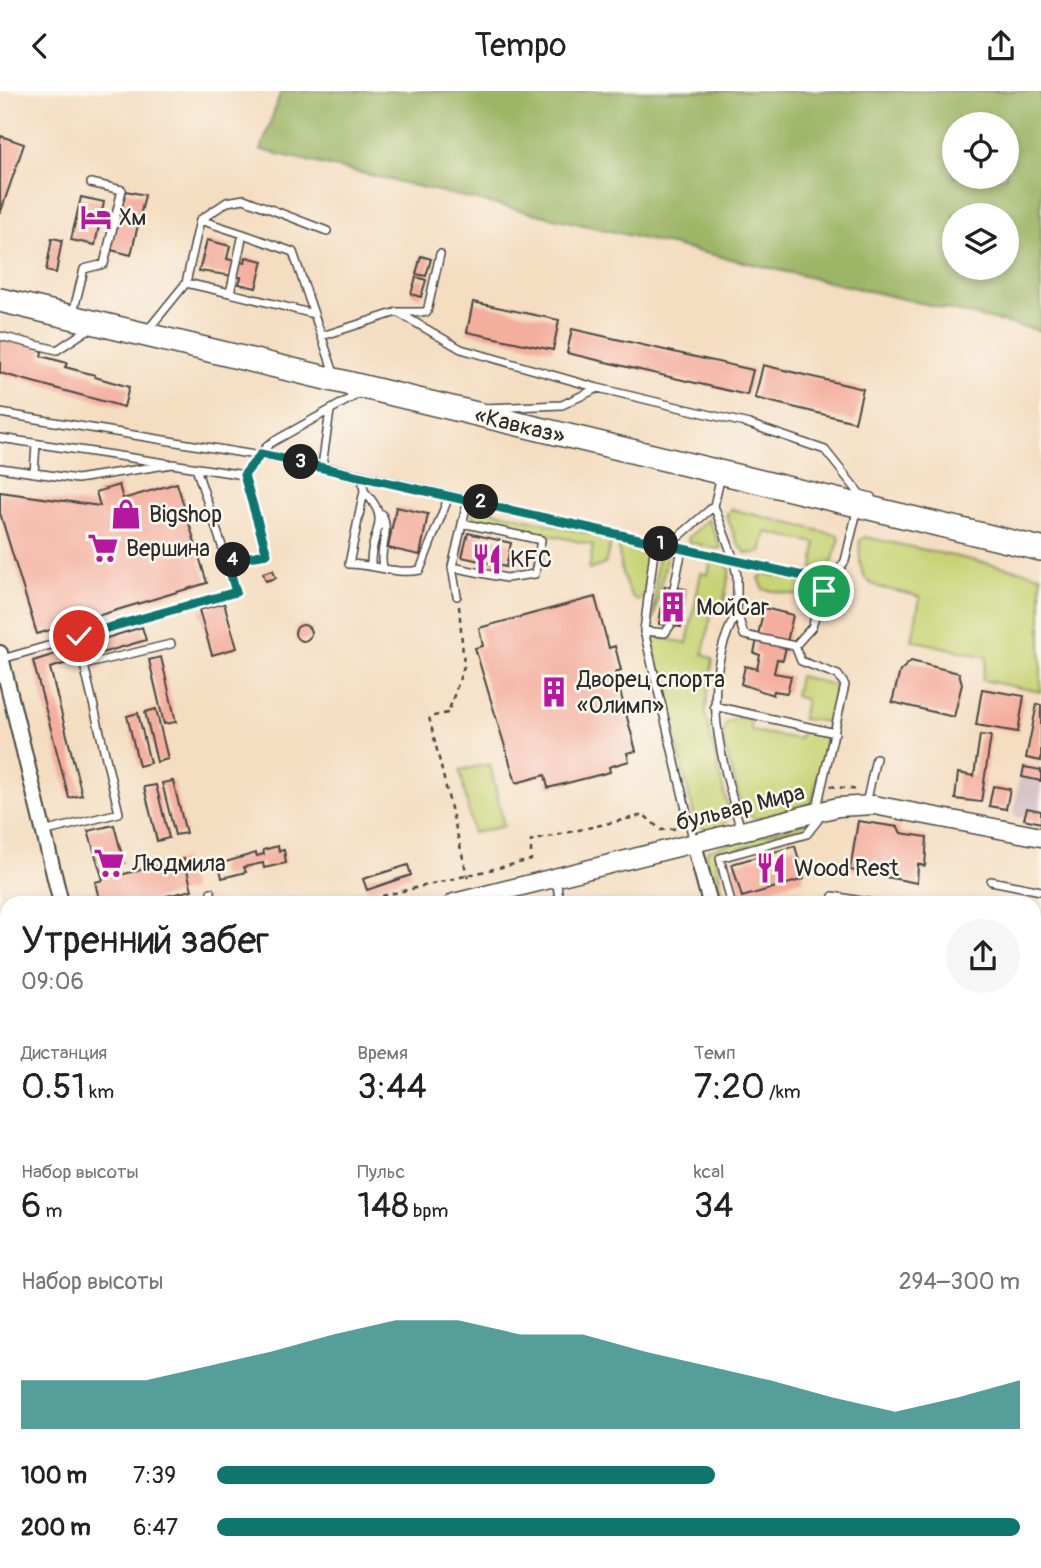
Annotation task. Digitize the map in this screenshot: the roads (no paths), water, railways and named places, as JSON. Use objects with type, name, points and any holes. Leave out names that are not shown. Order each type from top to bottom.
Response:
[{"type":"highway","name":"«Кавказ»","points":[[0,300],[467,411],[721,475],[1041,549]]},
{"type":"street","points":[[1,656],[59,896]]},
{"type":"street","name":"бульвар Мира","points":[[482,896],[556,879],[692,835],[741,831],[867,798],[1041,837]]},
{"type":"street","points":[[692,835],[708,896]]},
{"type":"lane","points":[[72,317],[84,269],[104,264],[122,190],[91,183]]},
{"type":"lane","points":[[144,334],[186,283],[200,220],[219,206],[244,199],[327,231]]},
{"type":"lane","points":[[200,220],[293,253],[337,380]]},
{"type":"lane","points":[[230,293],[243,234]]},
{"type":"lane","points":[[322,336],[397,312],[427,312],[440,254]]},
{"type":"lane","points":[[186,283],[314,314]]},
{"type":"lane","points":[[397,312],[461,349],[598,388],[750,424],[825,450],[860,494],[888,504],[900,516]]},
{"type":"lane","points":[[0,336],[57,350],[98,323]]},
{"type":"lane","points":[[244,475],[269,444],[369,388]]},
{"type":"lane","points":[[467,411],[498,405],[562,404],[598,388]]},
{"type":"lane","points":[[322,466],[330,411]]},
{"type":"lane","points":[[0,413],[322,466],[830,582]]},
{"type":"lane","points":[[0,438],[244,475]]},
{"type":"lane","points":[[34,473],[36,444]]},
{"type":"lane","points":[[0,468],[77,479],[173,464]]},
{"type":"lane","points":[[1,656],[236,592],[196,468]]},
{"type":"lane","points":[[227,561],[267,554],[244,475]]},
{"type":"lane","points":[[362,475],[364,491],[349,564],[371,564],[409,572],[420,570],[425,563],[440,514],[449,496]]},
{"type":"lane","points":[[721,475],[714,506],[734,560],[737,612],[744,635],[795,646]]},
{"type":"lane","points":[[364,491],[379,507],[387,531],[381,561],[383,567]]},
{"type":"lane","points":[[457,596],[452,567],[468,499]]},
{"type":"lane","points":[[668,546],[714,506]]},
{"type":"lane","points":[[371,564],[380,518],[379,507]]},
{"type":"lane","points":[[795,646],[812,627],[830,582],[845,561],[858,507]]},
{"type":"lane","points":[[452,567],[506,578],[535,574],[541,540],[463,523]]},
{"type":"lane","points":[[654,543],[644,631],[692,835]]},
{"type":"lane","points":[[674,588],[682,549]]},
{"type":"lane","points":[[737,612],[726,633],[714,706],[715,732],[741,831]]},
{"type":"lane","points":[[644,631],[665,633],[670,626]]},
{"type":"lane","points":[[43,832],[119,813],[84,665],[172,644]]},
{"type":"lane","points":[[729,896],[720,858],[807,834],[818,820],[816,813],[845,685],[844,678],[800,661],[795,646]]},
{"type":"lane","points":[[714,706],[835,733]]},
{"type":"lane","points":[[867,798],[876,758]]},
{"type":"lane","points":[[556,879],[560,896]]},
{"type":"lane","points":[[991,881],[1041,891]]},
{"type":"lane","points":[[211,892],[211,896]]},
{"type":"place","name":"Хм","points":[[96,217]]},
{"type":"place","name":"Bigshop","points":[[126,514]]},
{"type":"place","name":"Вершина","points":[[103,548]]},
{"type":"place","name":"KFC","points":[[487,559]]},
{"type":"place","name":"МойCar","points":[[673,607]]},
{"type":"place","name":"Дворец спорта «Олимп»","points":[[554,692]]},
{"type":"place","name":"Людмила","points":[[109,863]]},
{"type":"place","name":"Wood Rest","points":[[771,868]]}]
